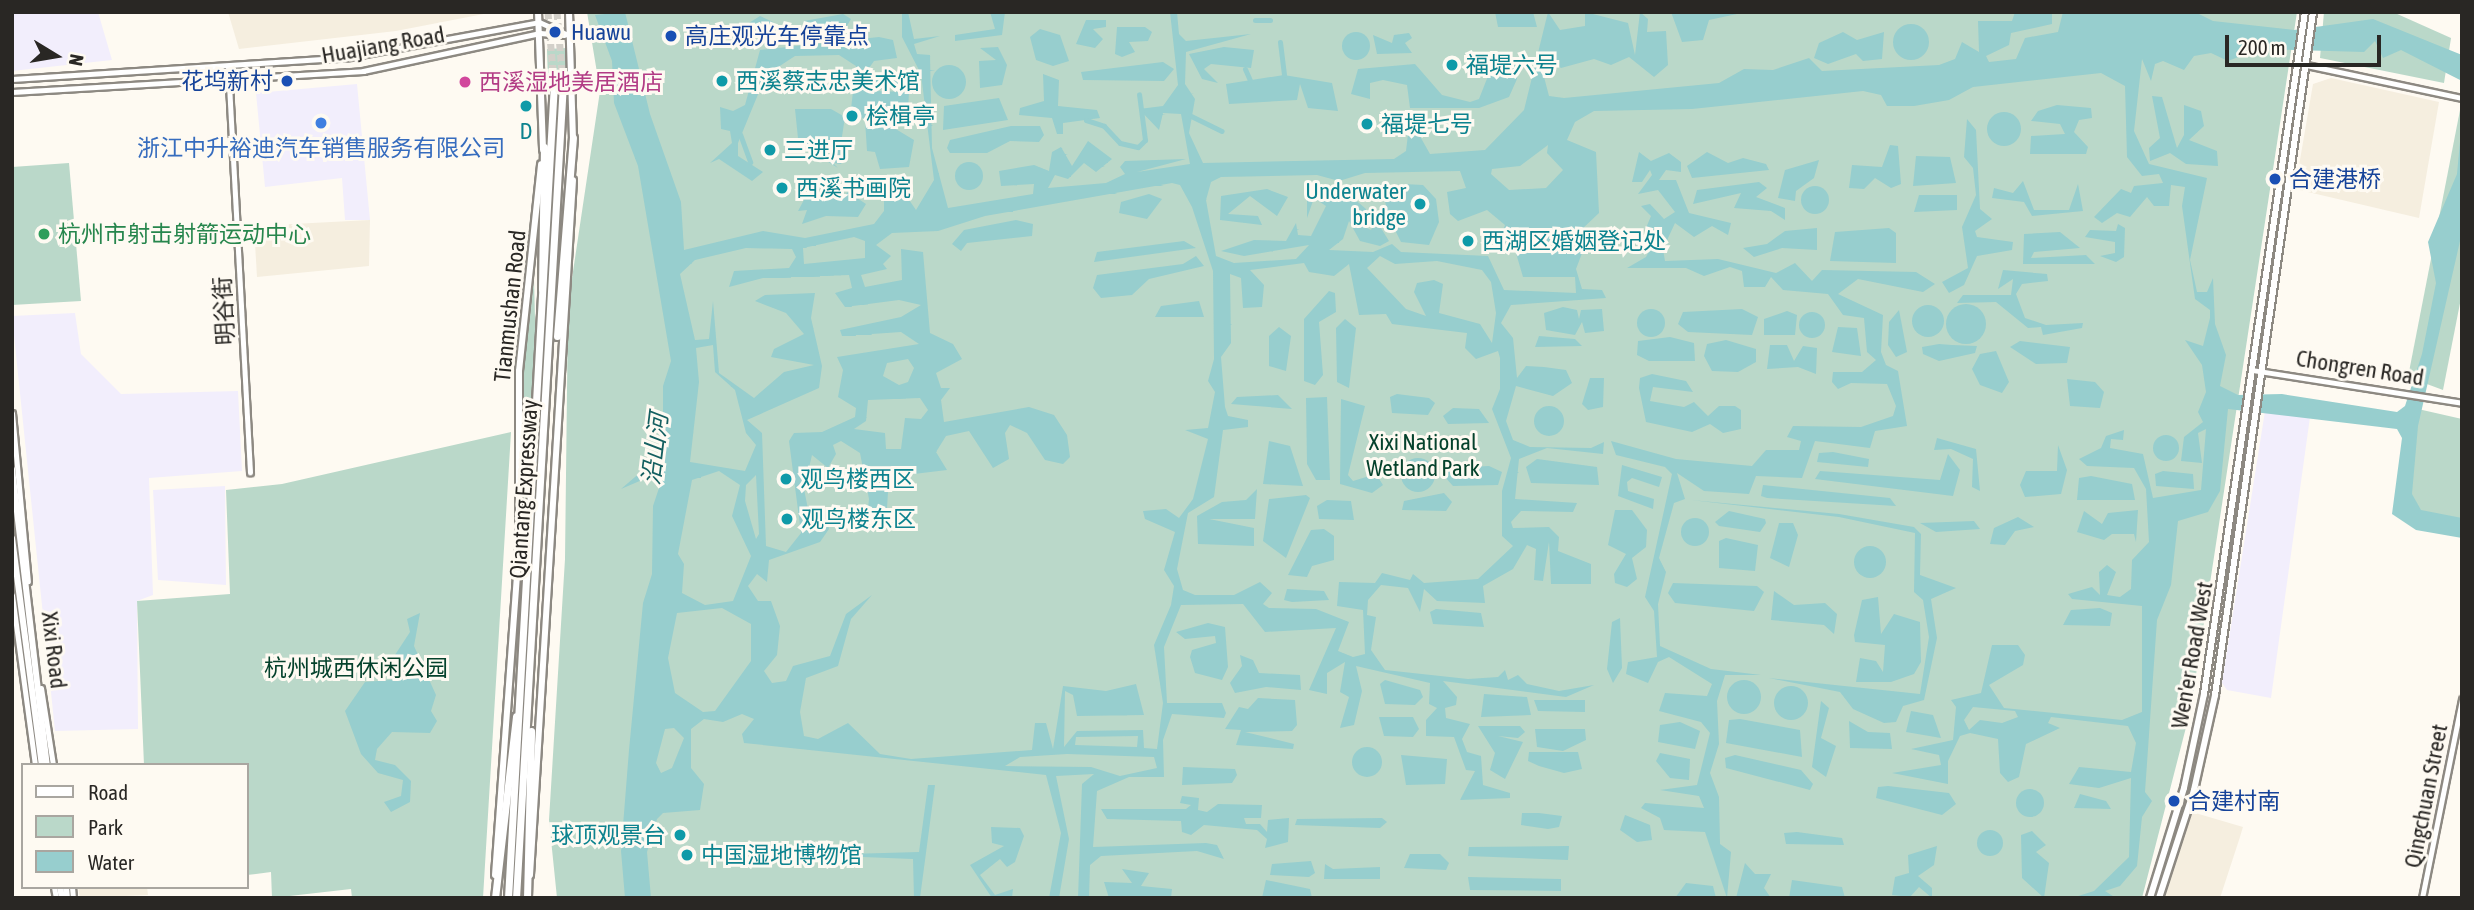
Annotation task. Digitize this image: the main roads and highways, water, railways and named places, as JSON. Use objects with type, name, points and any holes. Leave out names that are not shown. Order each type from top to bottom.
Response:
[{"type":"highway","name":"Qiantang Expressway","points":[[508,898],[559,83],[551,382],[516,898]]},
{"type":"highway","points":[[551,382],[573,138]]},
{"type":"highway","points":[[542,355],[544,147]]},
{"type":"highway","points":[[494,898],[520,687]]},
{"type":"highway","points":[[527,898],[531,689]]},
{"type":"main road","name":"Tianmushan Road","points":[[494,898],[519,559],[519,371],[544,147],[538,12]]},
{"type":"main road","points":[[527,898],[573,138],[569,12]]},
{"type":"main road","points":[[2303,51],[2305,12]]},
{"type":"main road","points":[[2303,51],[2313,15]]},
{"type":"main road","name":"Wen'er Road West","points":[[2150,898],[2193,748],[2297,63],[2303,51]]},
{"type":"main road","name":"Wen'er Road West","points":[[2160,898],[2215,695],[2305,64],[2303,51]]},
{"type":"main road","name":"Xixi Road","points":[[12,469],[44,763]]},
{"type":"main road","name":"Xixi Road","points":[[12,538],[44,763]]},
{"type":"water","points":[[625,12],[650,114],[681,202],[684,250],[763,231],[805,238],[874,224],[884,211],[884,194],[905,194],[916,210],[934,180],[921,74],[902,37],[902,12],[908,12],[914,39],[940,36],[914,44],[917,54],[930,55],[932,148],[948,208],[1033,194],[1034,184],[1001,186],[999,171],[1034,165],[1049,171],[1052,152],[1061,147],[1072,166],[1088,141],[1112,159],[1096,172],[1084,163],[1068,179],[1055,175],[1048,188],[1106,183],[1125,174],[1120,167],[1125,161],[1186,159],[1137,172],[1190,164],[1181,114],[1163,113],[1159,130],[1139,109],[1163,106],[1178,85],[1170,12],[1177,12],[1179,34],[1186,41],[1251,34],[1186,52],[1185,84],[1195,99],[1189,133],[1203,163],[1394,159],[1406,151],[1408,134],[1417,131],[1430,154],[1485,150],[1524,110],[1548,12],[1560,30],[1585,26],[1585,12],[1628,23],[1635,55],[1640,12],[1648,19],[1647,32],[1666,31],[1668,65],[1654,77],[1629,57],[1611,65],[1594,59],[1561,68],[1549,60],[1543,73],[1549,96],[1564,98],[1719,83],[1744,69],[1773,70],[1809,58],[1822,71],[1939,65],[1955,59],[1962,42],[1979,52],[1978,21],[2012,21],[2015,12],[2052,12],[2052,24],[2011,33],[2009,45],[1986,56],[1989,62],[2016,59],[2025,38],[2058,32],[2063,12],[2195,12],[2213,21],[2294,30],[2373,19],[2462,55],[2462,81],[2401,50],[2383,58],[2375,41],[2364,52],[2259,49],[2228,61],[2211,53],[2194,56],[2184,70],[2163,61],[2155,64],[2151,81],[2142,59],[2134,131],[2149,164],[2207,178],[2190,260],[2197,292],[2207,292],[2213,278],[2215,324],[2226,355],[2220,386],[2238,395],[2282,394],[2397,412],[2405,406],[2422,354],[2436,283],[2428,242],[2457,174],[2462,120],[2460,241],[2418,426],[2412,494],[2421,510],[2462,518],[2462,538],[2416,530],[2392,514],[2402,438],[2397,429],[2228,409],[2220,491],[2208,512],[2178,521],[2171,585],[2157,620],[2145,792],[2152,801],[2142,817],[2137,866],[2120,886],[2105,891],[2116,898],[2072,898],[2094,891],[2129,857],[2131,778],[2099,788],[2069,784],[2079,767],[2131,772],[2136,743],[2128,726],[2051,717],[2048,723],[2060,728],[2026,744],[2019,777],[2008,782],[2000,773],[1998,739],[1970,733],[1960,736],[1948,761],[1948,784],[1892,773],[1941,765],[1939,755],[1911,749],[1953,740],[1956,707],[1951,700],[1981,693],[1992,645],[2018,645],[2025,655],[2023,665],[1989,685],[2004,708],[2122,720],[2142,712],[2142,606],[2072,599],[2068,594],[2092,587],[2100,595],[2099,572],[2107,565],[2116,572],[2107,595],[2120,597],[2131,589],[2132,560],[2149,542],[2146,489],[2134,468],[2087,466],[2079,459],[2101,448],[2106,436],[2124,430],[2123,440],[2111,439],[2110,448],[2143,454],[2153,498],[2201,490],[2206,429],[2198,433],[2202,463],[2181,461],[2184,437],[2203,422],[2198,412],[2206,392],[2202,365],[2185,340],[2203,346],[2210,310],[2195,299],[2182,206],[2185,187],[2171,185],[2169,206],[2154,206],[2147,197],[2130,217],[2117,213],[2102,223],[2094,217],[2121,189],[2131,193],[2134,186],[2163,183],[2159,174],[2142,176],[2127,157],[2125,86],[2101,73],[1973,87],[1949,100],[1914,106],[1887,106],[1881,95],[1863,91],[1692,109],[1594,111],[1575,122],[1567,140],[1596,152],[1599,213],[1580,231],[1584,248],[1576,269],[1582,289],[1602,290],[1606,298],[1511,305],[1501,323],[1513,338],[1517,378],[1526,366],[1544,367],[1566,370],[1572,383],[1553,396],[1516,386],[1506,421],[1513,440],[1530,447],[1591,448],[1604,442],[1603,454],[1547,448],[1519,459],[1515,499],[1577,503],[1573,512],[1521,511],[1511,522],[1513,528],[1549,527],[1559,537],[1558,551],[1591,564],[1591,584],[1551,584],[1549,542],[1543,581],[1534,580],[1536,549],[1527,545],[1513,569],[1483,586],[1485,603],[1437,601],[1424,589],[1420,612],[1408,588],[1381,585],[1368,600],[1367,615],[1376,617],[1371,650],[1385,670],[1468,679],[1498,677],[1505,670],[1508,680],[1518,675],[1527,684],[1559,691],[1594,685],[1566,697],[1443,681],[1457,697],[1456,705],[1445,708],[1446,718],[1470,724],[1462,739],[1467,752],[1481,756],[1483,785],[1510,793],[1510,798],[1460,800],[1475,771],[1466,770],[1454,737],[1426,736],[1426,720],[1437,708],[1429,704],[1430,683],[1356,666],[1362,691],[1354,725],[1340,728],[1349,697],[1340,692],[1345,662],[1327,673],[1327,694],[1309,690],[1336,628],[1265,632],[1243,604],[1181,605],[1164,647],[1167,703],[1222,703],[1226,713],[1224,718],[1172,714],[1163,740],[1164,777],[1129,777],[1097,791],[1093,847],[1206,843],[1217,845],[1224,859],[1197,851],[1101,856],[1090,865],[1089,898],[1078,898],[1082,784],[1094,774],[1056,776],[1069,839],[1059,898],[1049,898],[1061,833],[1046,775],[744,743],[742,734],[754,719],[742,714],[723,722],[704,719],[691,729],[691,768],[704,784],[700,810],[663,813],[657,819],[647,852],[651,898],[625,898],[621,851],[629,750],[643,603],[652,574],[653,506],[660,485],[656,474],[621,489],[663,453],[663,386],[671,361],[638,166],[614,103],[612,61],[595,15]],"holes":[[[1548,145],[1547,153],[1563,170],[1546,188],[1509,190],[1491,174],[1492,169],[1520,166]],[[1460,171],[1466,188],[1447,192],[1450,214],[1458,221],[1487,210],[1505,225],[1499,243],[1513,243],[1523,277],[1575,277],[1576,293],[1504,290],[1488,256],[1401,252],[1392,244],[1373,252],[1329,250],[1343,239],[1349,221],[1360,241],[1380,246],[1389,241],[1376,220],[1371,230],[1365,227],[1366,209],[1345,191],[1307,195],[1307,218],[1314,198],[1326,206],[1311,236],[1298,235],[1296,223],[1286,241],[1254,240],[1221,251],[1244,256],[1309,245],[1296,259],[1234,263],[1216,256],[1206,200],[1211,182],[1221,177],[1317,175],[1339,181],[1365,173]],[[1172,183],[1180,185],[1192,207],[1213,271],[1214,359],[1208,381],[1215,392],[1208,428],[1185,430],[1208,439],[1193,499],[1179,518],[1166,509],[1143,511],[1145,519],[1175,532],[1164,570],[1174,586],[1171,605],[1154,645],[1163,703],[1157,749],[1144,748],[1143,730],[1077,731],[1064,747],[1065,691],[1073,695],[1077,716],[1144,715],[1136,684],[1106,691],[1063,686],[1053,749],[1046,723],[1035,723],[1032,750],[911,759],[880,754],[848,723],[818,739],[804,736],[800,712],[806,678],[838,666],[851,619],[872,595],[846,614],[830,656],[793,666],[786,681],[772,683],[764,671],[777,655],[780,626],[771,601],[758,601],[748,586],[757,574],[767,582],[769,560],[820,542],[829,529],[825,511],[808,509],[804,489],[812,455],[828,468],[836,454],[833,445],[841,441],[860,453],[869,499],[866,526],[887,508],[889,477],[947,470],[936,452],[946,436],[969,431],[993,468],[1009,459],[1005,433],[1010,425],[1027,433],[1045,460],[1063,464],[1070,457],[1067,435],[1054,415],[1029,407],[944,422],[941,400],[950,388],[941,388],[936,373],[962,359],[953,344],[930,333],[923,252],[901,249],[902,280],[865,287],[861,275],[887,269],[883,264],[891,256],[876,245],[892,233],[938,231],[985,216]],[[854,237],[865,241],[865,258],[804,264],[803,248]],[[746,248],[792,249],[796,257],[789,268],[734,271],[729,287],[763,278],[849,275],[852,288],[835,293],[845,307],[899,300],[921,305],[901,317],[840,330],[842,336],[901,332],[919,344],[837,357],[843,370],[838,397],[856,408],[855,417],[822,432],[794,433],[789,441],[801,533],[786,552],[766,546],[762,433],[747,420],[819,388],[822,366],[811,318],[815,293],[765,295],[755,301],[786,313],[804,334],[774,349],[771,357],[814,365],[784,372],[754,398],[719,373],[713,301],[709,339],[695,340],[680,274],[695,260]],[[1380,256],[1395,264],[1437,261],[1482,270],[1491,282],[1496,313],[1492,343],[1480,324],[1439,313],[1443,284],[1434,280],[1417,283],[1414,292],[1426,316],[1406,309],[1367,268]],[[1304,263],[1309,272],[1334,276],[1349,264],[1359,315],[1386,314],[1392,324],[1467,333],[1465,348],[1476,359],[1498,351],[1500,389],[1492,409],[1511,458],[1502,491],[1502,536],[1513,546],[1478,579],[1424,583],[1413,574],[1410,580],[1382,573],[1375,583],[1339,582],[1337,606],[1363,610],[1365,654],[1353,657],[1338,651],[1349,622],[1316,609],[1269,608],[1263,604],[1272,593],[1260,582],[1234,595],[1195,595],[1183,590],[1177,569],[1188,513],[1214,497],[1223,430],[1248,427],[1248,420],[1228,416],[1225,407],[1221,357],[1231,343],[1230,274],[1241,278],[1243,308],[1262,307],[1264,285],[1250,270]],[[713,345],[715,372],[735,390],[746,433],[756,445],[745,471],[690,462],[699,382],[696,348]],[[908,359],[914,368],[908,382],[899,385],[883,376],[887,363]],[[920,398],[928,410],[921,419],[905,418],[901,449],[886,449],[885,433],[854,429],[866,421],[868,400]],[[719,471],[740,485],[732,516],[751,556],[733,601],[705,605],[682,593],[684,564],[678,554],[692,480]],[[756,475],[759,534],[756,539],[745,501],[746,485]],[[722,608],[751,624],[751,661],[715,711],[703,712],[675,693],[668,658],[677,613]],[[1973,707],[2015,711],[2018,717],[2002,723],[1980,720],[1969,730],[1964,720]],[[674,728],[684,738],[672,768],[661,773],[656,763],[665,729]],[[1138,736],[1137,747],[1075,745],[1076,737]],[[1067,754],[1154,757],[1157,768],[1120,776],[1091,767],[1005,766],[1020,757]]]},
{"type":"water","points":[[990,12],[1005,12],[1002,35],[955,41],[955,35],[995,29]]},
{"type":"water","points":[[1495,12],[1533,12],[1537,27],[1498,27]]},
{"type":"water","points":[[1671,12],[1737,14],[1709,20],[1703,40],[1682,42]]},
{"type":"water","points":[[843,14],[851,19],[845,29],[804,35],[804,21]]},
{"type":"water","points":[[760,16],[773,22],[775,31],[762,39],[741,28]]},
{"type":"water","points":[[1086,20],[1106,20],[1106,27],[1093,29],[1103,39],[1095,48],[1076,44]]},
{"type":"water","points":[[1911,24],[1923,30],[1929,42],[1923,54],[1911,60],[1899,54],[1893,42],[1899,30]]},
{"type":"water","points":[[1117,27],[1145,27],[1152,32],[1148,41],[1129,42],[1135,52],[1122,57],[1115,54]]},
{"type":"water","points":[[1040,29],[1060,35],[1069,61],[1053,66],[1036,60],[1030,37]]},
{"type":"water","points":[[1356,32],[1366,36],[1370,46],[1366,56],[1356,60],[1346,56],[1342,46],[1346,36]]},
{"type":"water","points":[[1843,32],[1857,40],[1884,32],[1882,59],[1863,61],[1856,54],[1828,64],[1814,58],[1819,43]]},
{"type":"water","points":[[1409,33],[1412,38],[1405,43],[1412,53],[1377,54],[1373,35],[1392,43],[1394,35]]},
{"type":"water","points":[[879,37],[893,40],[897,58],[874,61],[867,71],[905,78],[905,84],[873,91],[909,92],[908,111],[889,125],[914,140],[909,167],[880,169],[875,152],[867,151],[865,120],[851,109],[856,66],[839,55],[795,56],[766,75],[738,143],[738,156],[763,172],[752,181],[719,159],[710,163],[732,143],[730,131],[721,129],[720,107],[733,111],[745,105],[760,50]]},
{"type":"water","points":[[998,47],[1007,65],[1002,85],[980,88],[979,61],[996,60],[980,48]]},
{"type":"water","points":[[1224,47],[1254,50],[1251,68],[1211,64],[1204,69],[1218,83],[1202,79],[1189,54]]},
{"type":"water","points":[[1513,60],[1518,61],[1517,79],[1509,97],[1479,108],[1410,108],[1407,85],[1383,80],[1370,83],[1370,99],[1351,94],[1358,69],[1415,64],[1442,95],[1470,102],[1479,99],[1490,71]]},
{"type":"water","points":[[1163,62],[1174,69],[1164,81],[1083,80],[1081,72]]},
{"type":"water","points":[[949,65],[961,70],[966,82],[961,94],[949,99],[937,94],[932,82],[937,70]]},
{"type":"water","points":[[1043,74],[1059,80],[1058,106],[1097,110],[1100,118],[1063,123],[1063,134],[1057,134],[1052,118],[1019,115],[1020,108],[1044,101]]},
{"type":"water","points":[[1284,75],[1332,83],[1338,111],[1308,108],[1300,84],[1297,100],[1229,104],[1226,84]]},
{"type":"water","points":[[2152,96],[2162,97],[2177,148],[2184,135],[2184,105],[2201,111],[2204,126],[2189,140],[2217,151],[2218,166],[2186,164],[2170,153],[2150,161],[2149,148],[2160,138]]},
{"type":"water","points":[[999,98],[1008,120],[943,130],[944,106]]},
{"type":"water","points":[[2057,105],[2091,108],[2092,118],[2079,120],[2074,132],[2088,147],[2086,154],[2030,154],[2031,136],[2065,134],[2060,124],[2031,121],[2038,111]]},
{"type":"water","points":[[795,109],[831,109],[845,117],[841,143],[846,155],[841,164],[833,163],[838,168],[825,160],[832,153],[824,147],[833,147],[834,139],[799,148]]},
{"type":"water","points":[[2004,112],[2016,117],[2021,129],[2016,141],[2004,146],[1992,141],[1987,129],[1992,117]]},
{"type":"water","points":[[1967,119],[1976,130],[1980,209],[1992,219],[1975,231],[1977,237],[2013,242],[2012,250],[1977,256],[1964,285],[1949,293],[1942,282],[1968,268],[1962,227],[1976,195],[1973,168],[1964,157]]},
{"type":"water","points":[[1011,126],[1040,126],[1044,135],[1039,142],[1010,141],[987,153],[950,153],[947,148],[950,140]]},
{"type":"water","points":[[1890,145],[1898,146],[1901,184],[1891,188],[1875,178],[1864,189],[1849,188],[1852,165],[1882,167]]},
{"type":"water","points":[[1639,152],[1651,161],[1669,153],[1681,162],[1681,172],[1666,170],[1659,180],[1676,180],[1689,213],[1731,223],[1728,235],[1712,226],[1694,237],[1675,223],[1663,249],[1665,261],[1718,259],[1776,273],[1795,263],[1812,281],[1822,270],[1916,272],[1935,284],[1923,292],[1858,279],[1838,294],[1883,315],[1881,352],[1886,365],[1898,371],[1907,426],[1875,431],[1870,448],[1815,441],[1802,478],[1756,476],[1749,494],[1704,491],[1677,473],[1685,499],[1674,503],[1659,558],[1666,572],[1658,604],[1660,646],[1711,669],[1761,675],[1725,675],[1717,701],[1719,744],[1710,773],[1719,797],[1720,844],[1731,852],[1727,898],[1705,832],[1664,830],[1660,818],[1641,808],[1645,803],[1704,808],[1699,796],[1660,790],[1697,785],[1710,733],[1701,722],[1659,711],[1665,693],[1707,696],[1712,684],[1669,657],[1658,662],[1648,683],[1626,674],[1628,662],[1657,657],[1654,611],[1645,597],[1672,474],[1665,467],[1616,455],[1611,441],[1676,459],[1752,466],[1766,450],[1799,450],[1801,441],[1787,437],[1793,426],[1861,427],[1893,416],[1896,406],[1887,384],[1851,383],[1838,389],[1832,382],[1833,372],[1862,372],[1876,360],[1867,352],[1864,318],[1843,315],[1828,294],[1783,290],[1771,277],[1765,287],[1744,287],[1742,271],[1730,267],[1704,276],[1686,268],[1627,268],[1646,257],[1654,242],[1646,228],[1651,216],[1641,206],[1650,204],[1664,219],[1675,212],[1658,190],[1638,194],[1652,175],[1650,170],[1642,182],[1632,182]]},
{"type":"water","points":[[1707,152],[1728,163],[1743,158],[1766,164],[1769,170],[1692,178],[1687,166]]},
{"type":"water","points":[[1916,156],[1950,157],[1956,183],[1913,186]]},
{"type":"water","points":[[1819,160],[1814,178],[1796,191],[1795,201],[1778,198],[1785,170]]},
{"type":"water","points":[[969,162],[979,166],[983,176],[979,186],[969,190],[959,186],[955,176],[959,166]]},
{"type":"water","points":[[2023,181],[2034,210],[2069,210],[2078,184],[2083,211],[2032,216],[2024,202],[1992,198],[1994,188],[2013,193]]},
{"type":"water","points":[[1759,182],[1767,188],[1756,197],[1785,208],[1785,220],[1771,211],[1734,208],[1741,193],[1693,204],[1697,190]]},
{"type":"water","points":[[1403,184],[1423,185],[1436,199],[1439,222],[1429,245],[1401,242],[1389,218],[1383,193]]},
{"type":"water","points":[[1815,186],[1825,190],[1829,200],[1825,210],[1815,214],[1805,210],[1801,200],[1805,190]]},
{"type":"water","points":[[1267,189],[1288,197],[1277,216],[1250,196],[1228,214],[1258,216],[1262,225],[1220,220],[1221,196]]},
{"type":"water","points":[[848,192],[866,204],[858,217],[826,216],[802,224],[807,210],[798,211],[805,198],[842,198]]},
{"type":"water","points":[[1149,194],[1162,199],[1147,219],[1119,213],[1121,202]]},
{"type":"water","points":[[1919,195],[1957,195],[1957,210],[1914,212]]},
{"type":"water","points":[[1016,220],[1033,224],[1032,236],[967,243],[961,251],[952,244],[964,230]]},
{"type":"water","points":[[2118,224],[2125,228],[2124,257],[2116,262],[2100,256],[2115,253],[2115,242],[2085,237],[2090,230],[2116,231]]},
{"type":"water","points":[[1817,228],[1817,250],[1782,248],[1754,257],[1743,248],[1767,244],[1785,231]]},
{"type":"water","points":[[1889,228],[1896,233],[1896,263],[1830,261],[1835,232]]},
{"type":"water","points":[[2060,232],[2080,248],[2034,252],[2031,258],[2086,255],[2095,264],[2023,264],[2024,234]]},
{"type":"water","points":[[1184,241],[1196,248],[1094,262],[1097,252]]},
{"type":"water","points":[[1196,256],[1204,266],[1149,279],[1132,295],[1101,298],[1093,288],[1097,275],[1183,264]]},
{"type":"water","points":[[2003,270],[2047,274],[2048,281],[2022,284],[2016,294],[2025,318],[2046,325],[2083,323],[2082,328],[2043,335],[2041,327],[2028,328],[1996,302],[1957,303],[1963,295],[2011,295],[2013,279],[1998,289]]},
{"type":"water","points":[[1329,291],[1335,293],[1336,312],[1319,322],[1323,375],[1315,385],[1304,381],[1304,319]]},
{"type":"water","points":[[1199,301],[1204,317],[1155,317],[1161,306]]},
{"type":"water","points":[[1966,304],[1980,310],[1986,324],[1980,338],[1966,344],[1952,338],[1946,324],[1952,310]]},
{"type":"water","points":[[1928,305],[1939,310],[1944,321],[1939,332],[1928,337],[1917,332],[1912,321],[1917,310]]},
{"type":"water","points":[[1563,307],[1577,310],[1579,319],[1581,310],[1602,309],[1604,331],[1585,333],[1582,322],[1575,335],[1546,330],[1544,313]]},
{"type":"water","points":[[1651,309],[1661,313],[1665,323],[1661,333],[1651,337],[1641,333],[1637,323],[1641,313]]},
{"type":"water","points":[[1742,309],[1758,317],[1752,335],[1688,332],[1678,324],[1683,312]]},
{"type":"water","points":[[1899,310],[1907,352],[1896,357],[1888,345],[1889,322]]},
{"type":"water","points":[[1787,311],[1797,315],[1795,335],[1764,335],[1764,319]]},
{"type":"water","points":[[1812,312],[1821,316],[1825,325],[1821,334],[1812,338],[1803,334],[1799,325],[1803,316]]},
{"type":"water","points":[[1345,319],[1356,328],[1349,388],[1337,382],[1336,328]]},
{"type":"water","points":[[1279,327],[1291,336],[1286,371],[1269,366],[1269,336]]},
{"type":"water","points":[[1838,327],[1857,328],[1861,356],[1832,352]]},
{"type":"water","points":[[1539,336],[1575,339],[1582,346],[1535,347]]},
{"type":"water","points":[[1670,337],[1694,343],[1695,361],[1649,361],[1637,355],[1638,341]]},
{"type":"water","points":[[1726,340],[1756,349],[1756,362],[1738,372],[1712,371],[1704,356],[1707,344]]},
{"type":"water","points":[[2020,341],[2070,347],[2067,363],[2036,364],[2010,347]]},
{"type":"water","points":[[1939,344],[1977,346],[1975,353],[1939,361],[1923,354],[1922,347]]},
{"type":"water","points":[[1770,345],[1787,345],[1794,361],[1803,346],[1817,348],[1816,374],[1798,367],[1767,369]]},
{"type":"water","points":[[1996,351],[2009,382],[2002,393],[1980,385],[1972,369],[1980,354]]},
{"type":"water","points":[[1652,374],[1686,381],[1693,392],[1653,387],[1650,401],[1684,407],[1694,402],[1708,416],[1719,406],[1735,406],[1741,410],[1741,429],[1723,433],[1710,424],[1692,432],[1646,422],[1639,388],[1640,378]]},
{"type":"water","points":[[1590,378],[1604,378],[1603,407],[1588,410],[1582,404]]},
{"type":"water","points":[[2067,379],[2095,382],[2104,392],[2100,408],[2070,406]]},
{"type":"water","points":[[1397,394],[1429,398],[1435,403],[1428,415],[1392,413],[1390,397]]},
{"type":"water","points":[[1278,395],[1292,409],[1231,404],[1237,397]]},
{"type":"water","points":[[1327,397],[1330,480],[1316,480],[1307,464],[1306,398]]},
{"type":"water","points":[[1341,399],[1365,406],[1348,475],[1353,481],[1376,474],[1383,485],[1372,493],[1340,484]]},
{"type":"water","points":[[1549,406],[1560,410],[1564,421],[1560,432],[1549,436],[1538,432],[1534,421],[1538,410]]},
{"type":"water","points":[[1453,408],[1479,409],[1489,423],[1448,424],[1443,416]]},
{"type":"water","points":[[2166,435],[2175,439],[2179,448],[2175,457],[2166,461],[2157,457],[2153,448],[2157,439]]},
{"type":"water","points":[[1937,438],[1976,449],[1980,491],[1972,487],[1973,459],[1951,449],[1934,450]]},
{"type":"water","points":[[1269,441],[1290,446],[1303,486],[1263,484]]},
{"type":"water","points":[[2058,445],[2067,470],[2061,494],[2025,497],[2020,485],[2026,471],[2057,471]]},
{"type":"water","points":[[1833,452],[1869,459],[1868,467],[1817,462],[1819,453]]},
{"type":"water","points":[[1948,454],[1960,470],[1953,496],[1815,479],[1820,471],[1940,480]]},
{"type":"water","points":[[1418,458],[1430,463],[1435,475],[1430,487],[1418,492],[1406,487],[1401,475],[1406,463]]},
{"type":"water","points":[[1537,459],[1597,467],[1599,485],[1531,483],[1526,467]]},
{"type":"water","points":[[1622,465],[1662,477],[1659,487],[1632,478],[1627,482],[1628,491],[1654,499],[1653,509],[1618,496]]},
{"type":"water","points":[[1489,466],[1502,472],[1498,485],[1453,486],[1444,476],[1450,468]]},
{"type":"water","points":[[2163,471],[2193,474],[2194,489],[2156,486],[2155,474]]},
{"type":"water","points":[[2091,476],[2132,484],[2135,500],[2077,500],[2079,478]]},
{"type":"water","points":[[1763,485],[1890,498],[1896,506],[1767,498],[1761,496]]},
{"type":"water","points":[[1257,489],[1255,519],[1209,519],[1254,528],[1254,546],[1198,544],[1197,516],[1222,502],[1246,500]]},
{"type":"water","points":[[1444,493],[1452,502],[1446,511],[1402,510],[1404,501]]},
{"type":"water","points":[[1306,495],[1310,498],[1286,558],[1263,541],[1269,499]]},
{"type":"water","points":[[1327,500],[1351,501],[1354,520],[1319,519],[1317,506]]},
{"type":"water","points":[[1691,500],[1839,514],[1914,527],[1921,534],[1920,575],[1956,588],[1931,599],[1937,638],[1924,700],[1903,706],[1896,722],[1884,723],[1853,709],[1840,692],[1769,678],[1920,694],[1929,637],[1923,600],[1914,592],[1915,533],[1839,517]]},
{"type":"water","points":[[1615,510],[1632,510],[1647,530],[1646,547],[1632,558],[1637,579],[1627,587],[1615,583],[1614,574],[1626,554],[1608,545]]},
{"type":"water","points":[[2138,510],[2136,542],[2134,534],[2112,534],[2104,540],[2077,532],[2084,511],[2102,524],[2108,513]]},
{"type":"water","points":[[1729,511],[1765,519],[1766,523],[1760,532],[1719,526],[1715,522]]},
{"type":"water","points":[[2018,517],[2034,527],[2015,531],[2005,545],[1990,544],[1994,528]]},
{"type":"water","points":[[1695,518],[1705,522],[1709,532],[1705,542],[1695,546],[1685,542],[1681,532],[1685,522]]},
{"type":"water","points":[[1974,521],[1980,529],[1936,532],[1920,523]]},
{"type":"water","points":[[1779,523],[1793,523],[1798,535],[1789,567],[1770,558]]},
{"type":"water","points":[[1324,529],[1334,536],[1334,560],[1312,566],[1307,577],[1288,575],[1311,530]]},
{"type":"water","points":[[1726,538],[1758,545],[1755,571],[1719,568],[1719,541]]},
{"type":"water","points":[[1870,546],[1882,550],[1886,562],[1882,574],[1870,578],[1858,574],[1854,562],[1858,550]]},
{"type":"water","points":[[1673,583],[1757,586],[1764,592],[1754,611],[1675,603],[1668,593]]},
{"type":"water","points":[[1287,589],[1324,591],[1329,600],[1284,600]]},
{"type":"water","points":[[1774,591],[1794,605],[1825,603],[1837,614],[1834,634],[1824,625],[1771,620]]},
{"type":"water","points":[[1878,597],[1881,634],[1894,614],[1920,622],[1921,662],[1914,674],[1891,682],[1856,682],[1860,658],[1876,661],[1883,672],[1885,645],[1855,642],[1854,635],[1862,600]]},
{"type":"water","points":[[2100,608],[2112,613],[2110,626],[2063,625],[2071,610]]},
{"type":"water","points":[[1436,609],[1481,613],[1484,627],[1433,624],[1430,612]]},
{"type":"water","points":[[420,613],[414,646],[436,695],[431,711],[437,721],[430,733],[392,732],[377,749],[375,760],[395,765],[411,781],[410,802],[391,812],[384,802],[401,796],[403,780],[378,773],[361,754],[345,711],[365,682],[402,679],[404,669],[391,661],[410,632],[407,619]]},
{"type":"water","points":[[1620,618],[1622,668],[1613,683],[1607,669],[1612,622]]},
{"type":"water","points":[[1208,623],[1225,627],[1228,667],[1222,680],[1195,673],[1190,657],[1192,650],[1216,643],[1215,636],[1185,639],[1176,632]]},
{"type":"water","points":[[1240,655],[1253,660],[1259,673],[1300,675],[1301,690],[1266,687],[1235,693],[1230,683],[1242,666]]},
{"type":"water","points":[[1385,680],[1420,690],[1423,697],[1415,705],[1385,704],[1380,684]]},
{"type":"water","points":[[1744,680],[1756,685],[1761,697],[1756,709],[1744,714],[1732,709],[1727,697],[1732,685]]},
{"type":"water","points":[[1791,686],[1803,691],[1808,703],[1803,715],[1791,720],[1779,715],[1774,703],[1779,691]]},
{"type":"water","points":[[1484,694],[1527,697],[1531,715],[1481,717]]},
{"type":"water","points":[[1258,698],[1295,700],[1297,725],[1292,731],[1245,732],[1294,744],[1293,749],[1236,745],[1241,730],[1225,729],[1239,707],[1248,709]]},
{"type":"water","points":[[1534,700],[1585,700],[1585,712],[1538,711]]},
{"type":"water","points":[[1821,701],[1829,708],[1821,738],[1836,746],[1826,777],[1812,767]]},
{"type":"water","points":[[1911,711],[1933,715],[1941,738],[1906,732]]},
{"type":"water","points":[[1379,717],[1413,717],[1419,729],[1413,737],[1384,736]]},
{"type":"water","points":[[1740,719],[1800,730],[1802,757],[1726,743],[1729,720]]},
{"type":"water","points":[[1849,721],[1868,732],[1890,733],[1892,749],[1850,748]]},
{"type":"water","points":[[1680,722],[1700,731],[1695,749],[1658,742],[1660,725]]},
{"type":"water","points":[[1478,726],[1520,726],[1525,732],[1518,738],[1498,736],[1523,742],[1505,779],[1490,770],[1495,753]]},
{"type":"water","points":[[1535,729],[1585,729],[1586,740],[1563,751],[1537,747]]},
{"type":"water","points":[[1367,747],[1373,748],[1381,756],[1381,768],[1373,776],[1367,777],[1361,776],[1353,768],[1352,762],[1353,756],[1361,748]]},
{"type":"water","points":[[1529,752],[1578,752],[1582,769],[1564,773],[1539,766],[1528,761]]},
{"type":"water","points":[[1660,753],[1690,759],[1689,780],[1670,778],[1656,761]]},
{"type":"water","points":[[1401,755],[1447,759],[1445,784],[1406,785]]},
{"type":"water","points":[[1735,755],[1801,770],[1813,784],[1810,790],[1726,768],[1725,758]]},
{"type":"water","points":[[1183,767],[1235,769],[1237,775],[1232,783],[1182,785]]},
{"type":"water","points":[[928,785],[935,785],[920,898],[914,898],[913,859],[813,855],[919,852]]},
{"type":"water","points":[[1878,787],[1949,793],[1956,804],[1942,815],[1876,798]]},
{"type":"water","points":[[2030,789],[2040,793],[2044,803],[2040,813],[2030,817],[2020,813],[2016,803],[2020,793]]},
{"type":"water","points":[[2080,794],[2106,801],[2111,809],[2074,808]]},
{"type":"water","points":[[1182,796],[1199,798],[1198,810],[1207,812],[1218,804],[1262,805],[1261,818],[1244,818],[1246,824],[1260,824],[1267,832],[1268,820],[1289,818],[1288,842],[1265,848],[1267,839],[1257,830],[1204,825],[1191,835],[1182,832],[1181,821],[1107,819],[1101,809],[1186,809],[1191,805],[1180,803]]},
{"type":"water","points":[[1522,813],[1562,816],[1559,827],[1548,829],[1521,825]]},
{"type":"water","points":[[1625,815],[1650,825],[1652,840],[1637,842],[1620,830]]},
{"type":"water","points":[[1382,818],[1387,822],[1380,828],[1295,825],[1297,819]]},
{"type":"water","points":[[991,827],[1020,828],[1024,836],[1015,862],[1007,867],[1000,859],[980,875],[995,895],[1013,889],[1012,898],[992,898],[970,865],[1004,846],[992,843]]},
{"type":"water","points":[[1990,830],[1999,834],[2003,843],[1999,852],[1990,856],[1981,852],[1977,843],[1981,834]]},
{"type":"water","points":[[2032,831],[2046,845],[2036,852],[2049,863],[2044,898],[2022,878],[2021,835]]},
{"type":"water","points":[[1797,832],[1842,838],[1844,845],[1786,844],[1784,833]]},
{"type":"water","points":[[1569,846],[1568,860],[1468,856],[1469,847]]},
{"type":"water","points":[[1937,846],[1934,865],[1918,876],[1932,888],[1932,898],[1919,887],[1910,897],[1892,895],[1895,877],[1909,873],[1908,855]]},
{"type":"water","points":[[1410,854],[1440,854],[1449,863],[1446,870],[1404,868]]},
{"type":"water","points":[[1311,861],[1315,873],[1309,877],[1270,875],[1272,864]]},
{"type":"water","points":[[1745,863],[1755,874],[1771,874],[1764,888],[1771,898],[1736,898]]},
{"type":"water","points":[[1325,864],[1333,869],[1380,867],[1380,879],[1324,879]]},
{"type":"water","points":[[1122,869],[1149,873],[1141,886],[1172,889],[1171,898],[1109,898],[1104,882],[1132,883]]},
{"type":"water","points":[[1468,877],[1561,879],[1561,891],[1470,890]]},
{"type":"water","points":[[1266,880],[1310,889],[1312,898],[1262,898]]},
{"type":"water","points":[[1792,880],[1842,887],[1845,898],[1789,898]]},
{"type":"water","points":[[1686,883],[1713,886],[1716,898],[1675,898]]},
{"type":"waterway","points":[[1255,20],[1270,20]]},
{"type":"waterway","points":[[1280,42],[1284,75]]},
{"type":"waterway","points":[[1245,69],[1250,80]]},
{"type":"waterway","points":[[1086,120],[1104,126],[1120,143],[1138,147],[1145,140],[1139,94]]},
{"type":"waterway","points":[[1191,116],[1222,131]]},
{"type":"waterway","points":[[740,134],[750,162]]},
{"type":"tunnel","points":[[548,12],[554,84]]},
{"type":"tunnel","points":[[557,12],[563,83]]},
{"type":"place","name":"Huawu","points":[[555,32]]},
{"type":"place","name":"高庄观光车停靠点","points":[[671,36]]},
{"type":"place","name":"福堤六号","points":[[1452,65]]},
{"type":"place","name":"花坞新村","points":[[287,81]]},
{"type":"place","name":"西溪蔡志忠美术馆","points":[[722,81]]},
{"type":"place","name":"西溪湿地美居酒店","points":[[465,82]]},
{"type":"place","name":"D","points":[[526,106]]},
{"type":"place","name":"桧楫亭","points":[[852,116]]},
{"type":"place","name":"浙江中升裕迪汽车销售服务有限公司","points":[[321,123]]},
{"type":"place","name":"福堤七号","points":[[1367,124]]},
{"type":"place","name":"三进厅","points":[[770,150]]},
{"type":"place","name":"合建港桥","points":[[2275,179]]},
{"type":"place","name":"西溪书画院","points":[[782,188]]},
{"type":"place","name":"Underwater bridge","points":[[1420,204]]},
{"type":"place","name":"杭州市射击射箭运动中心","points":[[44,234]]},
{"type":"place","name":"西湖区婚姻登记处","points":[[1468,241]]},
{"type":"place","name":"观鸟楼西区","points":[[786,479]]},
{"type":"place","name":"观鸟楼东区","points":[[787,519]]},
{"type":"place","name":"合建村南","points":[[2174,801]]},
{"type":"place","name":"球顶观景台","points":[[680,835]]},
{"type":"place","name":"中国湿地博物馆","points":[[687,855]]},
{"type":"park label","name":"Xixi National Wetland Park","points":[[1423,455]]},
{"type":"park label","name":"杭州城西休闲公园","points":[[356,668]]},
{"type":"water label","name":"沿山河","points":[[655,449]]}]
